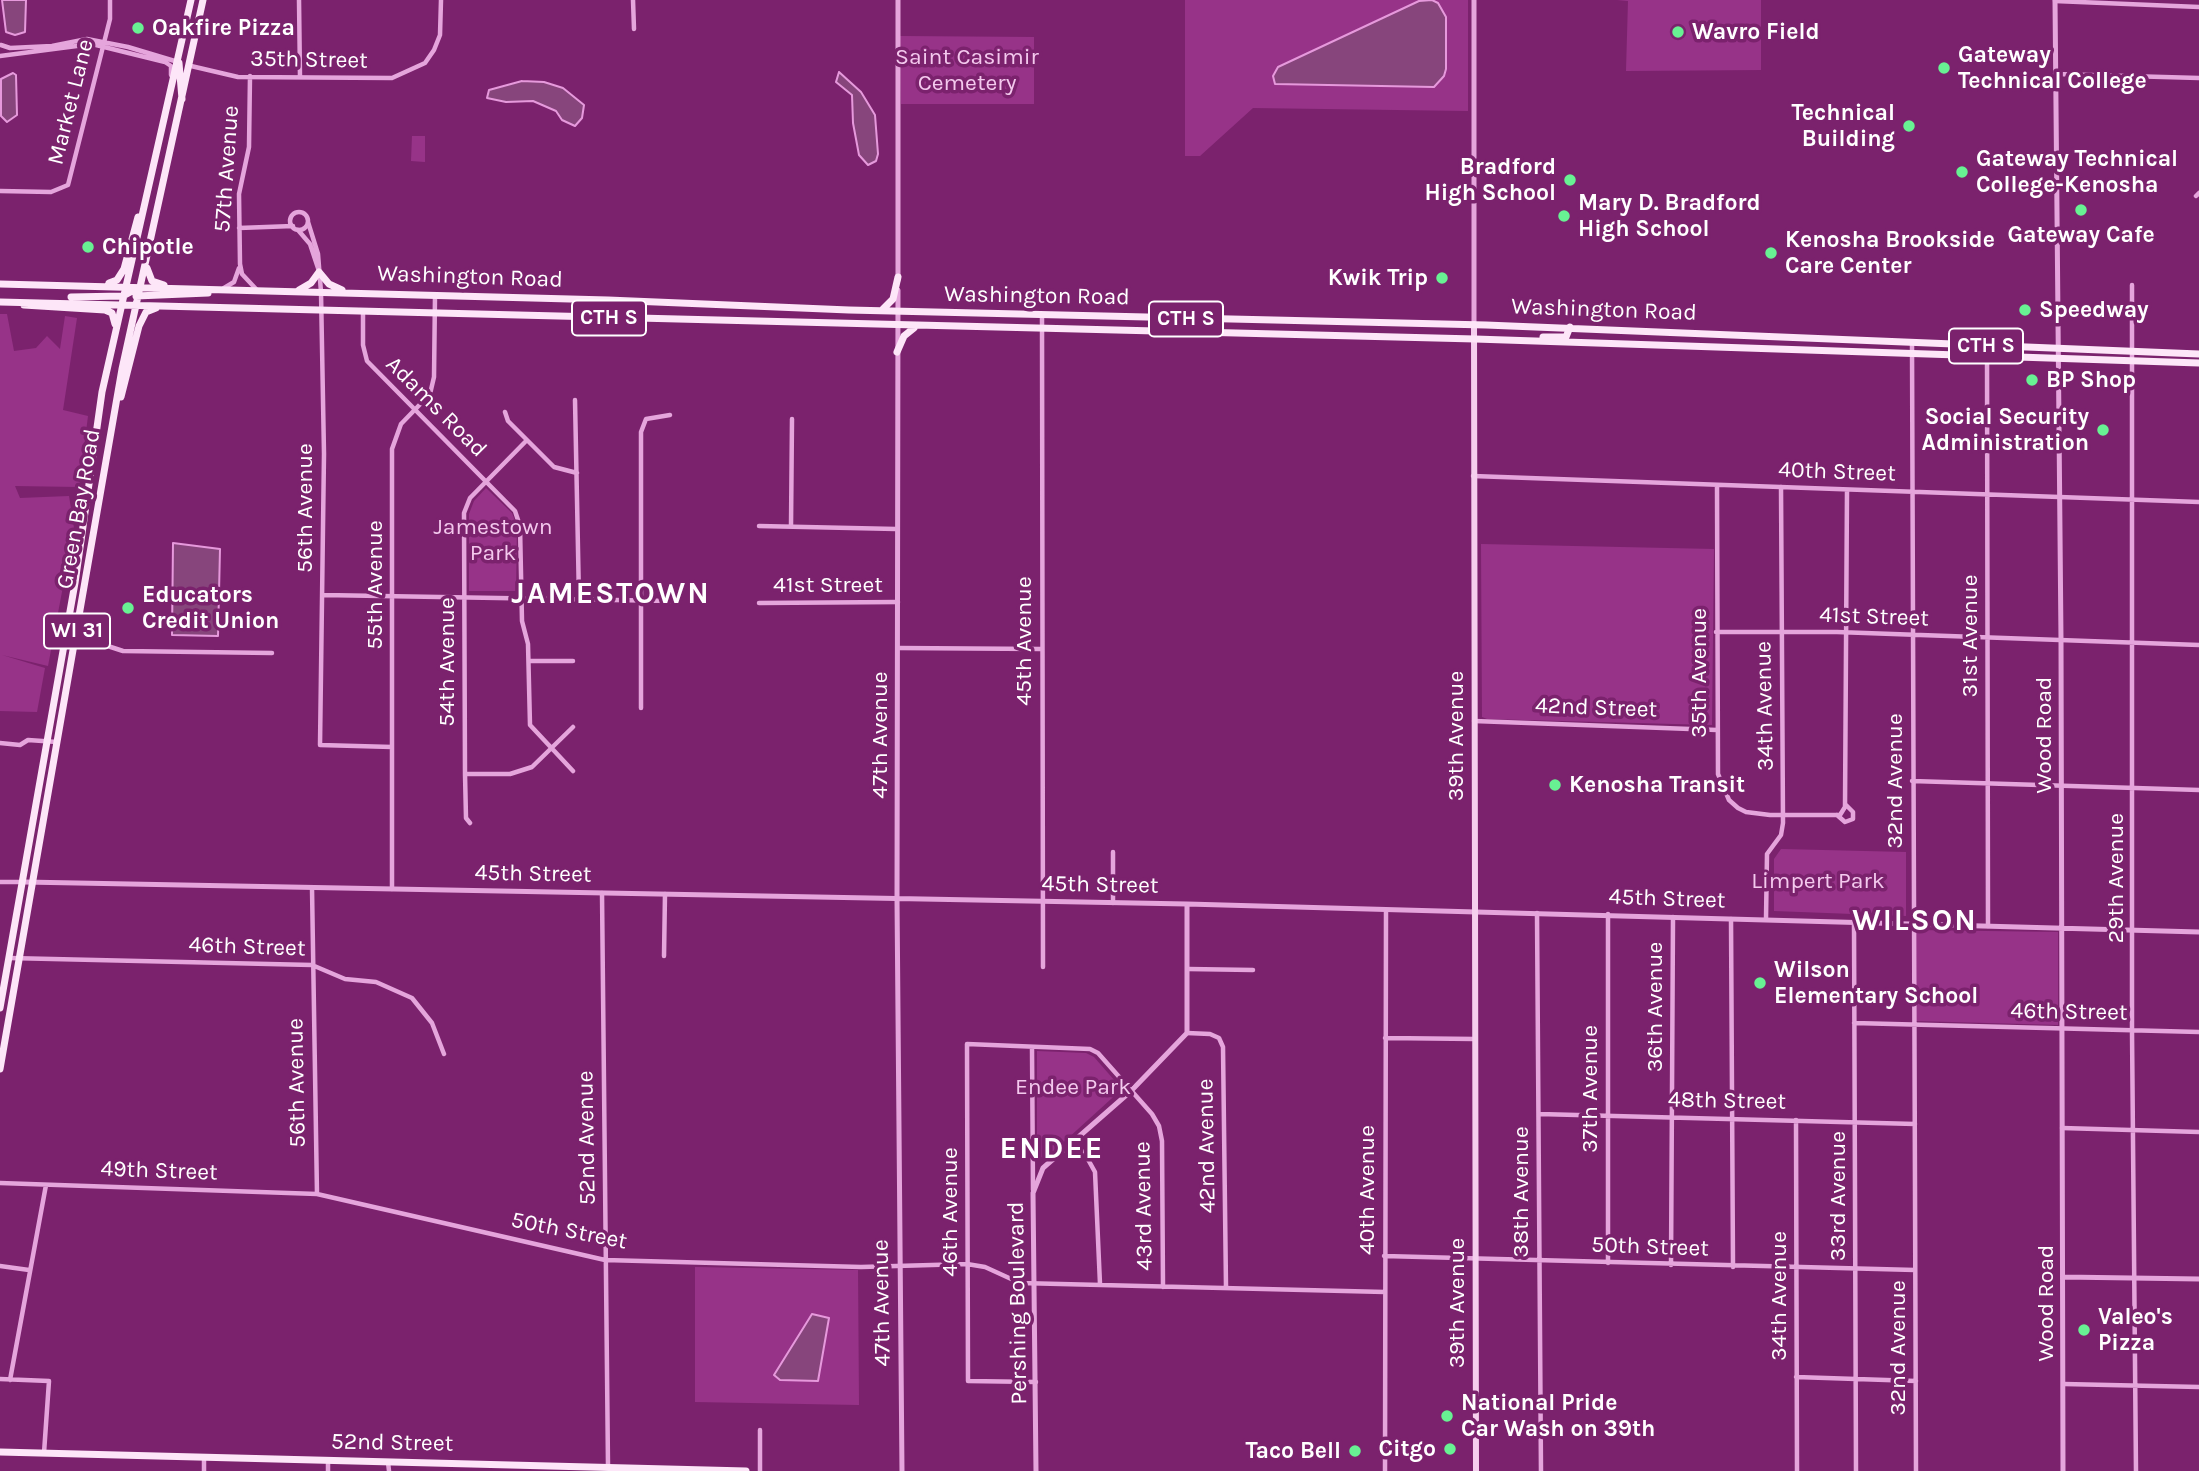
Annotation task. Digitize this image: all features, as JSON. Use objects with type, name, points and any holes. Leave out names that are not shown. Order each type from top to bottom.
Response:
[{"type":"main road","name":"Green Bay Road","points":[[0,1008],[66,634],[102,392],[191,0]]},
{"type":"main road","name":"Green Bay Road","points":[[0,1069],[114,414],[203,0]]},
{"type":"main road","points":[[184,36],[185,62],[191,65]]},
{"type":"main road","points":[[178,62],[183,100]]},
{"type":"main road","points":[[96,285],[114,282],[121,274],[134,226],[144,208]]},
{"type":"main road","points":[[146,263],[155,283],[203,289]]},
{"type":"main road","points":[[296,291],[310,284],[319,272],[338,289],[370,294]]},
{"type":"main road","points":[[878,311],[891,304],[898,277]]},
{"type":"main road","name":"Washington Road","points":[[0,284],[608,300],[1042,316],[1570,327],[1987,346],[2132,362],[2199,363]]},
{"type":"main road","points":[[122,301],[141,287]]},
{"type":"main road","points":[[122,301],[139,296],[192,295],[222,290],[227,297],[223,307]]},
{"type":"main road","points":[[608,300],[608,317]]},
{"type":"main road","name":"Washington Road","points":[[17,302],[122,301],[137,305],[164,306],[1475,339],[1987,355],[2132,351],[2199,354]]},
{"type":"main road","points":[[0,302],[17,302],[32,307],[105,310],[114,317],[116,328]]},
{"type":"main road","points":[[114,414],[123,392],[139,326],[148,310],[164,306]]},
{"type":"main road","name":"39th Avenue","points":[[1474,324],[1476,1471]]},
{"type":"main road","points":[[897,352],[907,332],[917,327]]},
{"type":"main road","points":[[1529,341],[1541,337],[1566,337],[1570,327]]},
{"type":"main road","points":[[1879,342],[1879,352]]},
{"type":"main road","name":"52nd Street","points":[[0,1454],[746,1471]]},
{"type":"street","name":"Market Lane","points":[[0,191],[51,192],[68,185],[103,43],[110,0]]},
{"type":"street","points":[[299,0],[300,77]]},
{"type":"street","name":"35th Street","points":[[191,65],[250,76],[392,78],[425,63],[440,35],[441,0]]},
{"type":"street","points":[[633,0],[635,29]]},
{"type":"street","name":"47th Avenue","points":[[898,0],[897,899],[902,1471]]},
{"type":"street","name":"39th Avenue","points":[[1474,0],[1474,324]]},
{"type":"street","points":[[2055,0],[2199,7]]},
{"type":"street","name":"Wood Road","points":[[2055,0],[2062,640],[2063,1471]]},
{"type":"street","points":[[172,84],[170,66],[165,62],[103,43],[0,55],[1,43],[10,48],[52,46],[87,39],[103,43],[178,62]]},
{"type":"street","points":[[2055,74],[2199,78]]},
{"type":"street","name":"57th Avenue","points":[[222,290],[234,282],[240,264],[239,186],[249,147],[250,76]]},
{"type":"street","points":[[239,228],[277,224],[304,228],[308,222],[306,214],[301,212],[277,224]]},
{"type":"street","points":[[292,217],[295,228]]},
{"type":"street","name":"56th Avenue","points":[[308,222],[318,254],[321,292],[320,745],[392,747]]},
{"type":"street","name":"56th Avenue","points":[[295,228],[310,244],[319,272]]},
{"type":"street","name":"57th Avenue","points":[[240,264],[249,284],[259,291]]},
{"type":"street","name":"29th Avenue","points":[[2132,285],[2132,1031],[2136,1471]]},
{"type":"street","name":"55th Avenue","points":[[392,889],[392,449],[401,424],[430,394],[435,296]]},
{"type":"street","name":"Adams Road","points":[[363,311],[363,345],[367,361],[514,511],[520,526],[522,621],[530,661],[530,725],[573,772]]},
{"type":"street","name":"45th Avenue","points":[[1042,316],[1043,967]]},
{"type":"street","name":"32nd Avenue","points":[[1912,343],[1916,1471]]},
{"type":"street","name":"31st Avenue","points":[[1987,346],[1987,926]]},
{"type":"street","points":[[575,400],[579,599]]},
{"type":"street","points":[[505,412],[508,421],[554,467],[577,473]]},
{"type":"street","points":[[641,708],[641,432],[646,419],[670,415]]},
{"type":"street","points":[[791,526],[792,419]]},
{"type":"street","name":"54th Avenue","points":[[470,823],[466,818],[465,774],[464,513],[470,498],[527,440]]},
{"type":"street","name":"40th Street","points":[[1473,476],[2199,502]]},
{"type":"street","name":"35th Avenue","points":[[1717,485],[1718,774],[1728,800],[1746,812],[1838,815]]},
{"type":"street","name":"34th Avenue","points":[[1766,919],[1766,860],[1780,835],[1787,815],[1781,632],[1781,487]]},
{"type":"street","points":[[1846,805],[1853,812],[1853,819],[1845,822],[1838,815],[1844,811],[1846,805],[1847,490]]},
{"type":"street","points":[[759,526],[896,529]]},
{"type":"street","points":[[322,595],[672,601]]},
{"type":"street","name":"41st Street","points":[[759,603],[898,602]]},
{"type":"street","name":"41st Street","points":[[1716,632],[1846,633],[2199,645]]},
{"type":"street","points":[[66,634],[123,651],[272,653]]},
{"type":"street","points":[[898,648],[1041,649]]},
{"type":"street","points":[[530,661],[573,661]]},
{"type":"street","name":"42nd Street","points":[[1473,721],[1717,730]]},
{"type":"street","points":[[465,774],[510,774],[532,768],[573,727]]},
{"type":"street","points":[[0,743],[20,745],[28,740],[58,742]]},
{"type":"street","points":[[1912,781],[2199,790]]},
{"type":"street","points":[[1113,852],[1113,903]]},
{"type":"street","name":"45th Street","points":[[0,882],[1187,904],[2199,932]]},
{"type":"street","name":"56th Avenue","points":[[312,888],[317,1194]]},
{"type":"street","name":"52nd Avenue","points":[[602,893],[608,1466]]},
{"type":"street","points":[[664,956],[665,894]]},
{"type":"street","points":[[1187,904],[1187,1033]]},
{"type":"street","name":"40th Avenue","points":[[1385,1471],[1386,909]]},
{"type":"street","name":"38th Avenue","points":[[1537,913],[1541,1471]]},
{"type":"street","name":"37th Avenue","points":[[1608,914],[1608,1263]]},
{"type":"street","name":"36th Avenue","points":[[1671,1265],[1673,916]]},
{"type":"street","points":[[1731,918],[1733,1267]]},
{"type":"street","name":"33rd Avenue","points":[[1854,921],[1857,1471]]},
{"type":"street","name":"46th Street","points":[[9,958],[312,965],[345,979],[376,982],[412,998],[432,1023],[444,1054]]},
{"type":"street","points":[[1188,969],[1253,970]]},
{"type":"street","name":"46th Street","points":[[1854,1023],[2199,1032]]},
{"type":"street","name":"Pershing Boulevard","points":[[1036,1471],[1033,1193],[1043,1168],[1131,1091],[1187,1033]]},
{"type":"street","name":"42nd Avenue","points":[[1187,1033],[1210,1034],[1219,1038],[1223,1047],[1226,1287]]},
{"type":"street","points":[[1385,1038],[1475,1039]]},
{"type":"street","name":"43rd Avenue","points":[[967,1044],[1090,1049],[1098,1053],[1152,1114],[1160,1133],[1163,1287]]},
{"type":"street","name":"46th Avenue","points":[[967,1044],[968,1381],[1036,1382]]},
{"type":"street","points":[[1032,1048],[1033,1193]]},
{"type":"street","name":"48th Street","points":[[1539,1114],[1915,1124]]},
{"type":"street","name":"34th Avenue","points":[[1796,1120],[1797,1471]]},
{"type":"street","points":[[2062,1128],[2199,1132]]},
{"type":"street","points":[[1074,1143],[1086,1154],[1096,1172],[1100,1284]]},
{"type":"street","name":"49th Street","points":[[0,1183],[317,1194]]},
{"type":"street","points":[[10,1380],[46,1185]]},
{"type":"street","name":"50th Street","points":[[317,1194],[606,1261],[861,1267],[899,1264]]},
{"type":"street","name":"50th Street","points":[[1384,1256],[1797,1269],[1915,1270]]},
{"type":"street","points":[[899,1264],[985,1267],[1020,1283],[1034,1284],[1385,1292]]},
{"type":"street","points":[[0,1266],[29,1270]]},
{"type":"street","points":[[2064,1277],[2199,1279]]},
{"type":"street","points":[[1796,1377],[1916,1381]]},
{"type":"street","points":[[0,1379],[49,1381],[41,1453]]},
{"type":"street","points":[[2064,1384],[2199,1387]]},
{"type":"street","points":[[760,1430],[760,1471]]},
{"type":"street","points":[[204,1457],[204,1471]]},
{"type":"street","points":[[328,1461],[328,1471]]},
{"type":"street","points":[[388,1462],[388,1471]]},
{"type":"green space","points":[[1185,0],[1468,0],[1468,111],[1253,108],[1200,156],[1185,156]]},
{"type":"green space","points":[[1617,0],[1761,0],[1761,70],[1626,71],[1628,1]]},
{"type":"green space","name":"Saint Casimir Cemetery","points":[[900,36],[1034,37],[1034,104],[901,104]]},
{"type":"green space","points":[[412,136],[425,136],[425,162],[411,161]]},
{"type":"green space","points":[[0,314],[7,314],[14,351],[36,348],[47,336],[60,349],[65,316],[77,318],[63,410],[88,416],[79,487],[15,486],[20,498],[69,496],[74,528],[48,666],[2,655],[45,668],[37,712],[0,711]]},
{"type":"green space","name":"Jamestown Park","points":[[486,488],[512,513],[517,526],[516,591],[469,591],[469,514],[474,501]]},
{"type":"green space","points":[[1481,544],[1714,549],[1712,725],[1482,717]]},
{"type":"green space","name":"Limpert Park","points":[[1781,849],[1906,852],[1906,916],[1774,911],[1774,859]]},
{"type":"green space","points":[[1916,930],[2058,932],[2058,1025],[1916,1021]]},
{"type":"green space","name":"Endee Park","points":[[1037,1051],[1086,1053],[1094,1057],[1122,1089],[1044,1160],[1037,1152]]},
{"type":"green space","points":[[695,1267],[858,1270],[859,1405],[695,1402]]},
{"type":"shaded area","points":[[2,0],[26,0],[25,32],[15,35],[6,32]]},
{"type":"shaded area","points":[[1432,0],[1438,3],[1446,17],[1446,69],[1444,76],[1434,87],[1275,84],[1273,76],[1278,67],[1419,1]]},
{"type":"shaded area","points":[[839,72],[861,92],[875,115],[878,154],[876,161],[868,165],[859,155],[853,123],[852,95],[836,82]]},
{"type":"shaded area","points":[[13,73],[16,75],[17,115],[7,122],[1,116],[1,79]]},
{"type":"shaded area","points":[[522,81],[544,82],[563,88],[584,105],[582,118],[575,126],[562,120],[556,111],[533,101],[506,102],[487,98],[489,90]]},
{"type":"shaded area","points":[[173,543],[220,549],[218,636],[172,635]]},
{"type":"shaded area","points":[[812,1314],[829,1318],[818,1381],[780,1380],[774,1375]]},
{"type":"place","name":"Oakfire Pizza","points":[[138,28]]},
{"type":"place","name":"Wavro Field","points":[[1678,32]]},
{"type":"place","name":"Gateway Technical College","points":[[1944,68]]},
{"type":"place","name":"Technical Building","points":[[1909,126]]},
{"type":"place","name":"Gateway Technical College-Kenosha","points":[[1962,172]]},
{"type":"place","name":"Bradford High School","points":[[1570,180]]},
{"type":"place","name":"Gateway Cafe","points":[[2081,210]]},
{"type":"place","name":"Mary D. Bradford High School","points":[[1564,216]]},
{"type":"place","name":"Chipotle","points":[[88,247]]},
{"type":"place","name":"Kenosha Brookside Care Center","points":[[1771,253]]},
{"type":"place","name":"Kwik Trip","points":[[1442,278]]},
{"type":"place","name":"Speedway","points":[[2025,310]]},
{"type":"place","name":"BP Shop","points":[[2032,380]]},
{"type":"place","name":"Social Security Administration","points":[[2103,430]]},
{"type":"place","name":"Educators Credit Union","points":[[128,608]]},
{"type":"place","name":"Kenosha Transit","points":[[1555,785]]},
{"type":"place","name":"Wilson Elementary School","points":[[1760,983]]},
{"type":"place","name":"Valeo's Pizza","points":[[2084,1330]]},
{"type":"place","name":"National Pride Car Wash on 39th","points":[[1447,1416]]},
{"type":"place","name":"Citgo","points":[[1450,1449]]},
{"type":"place","name":"Taco Bell","points":[[1355,1451]]},
{"type":"district","name":"JAMESTOWN","points":[[611,594]]},
{"type":"district","name":"WILSON","points":[[1915,921]]},
{"type":"district","name":"ENDEE","points":[[1052,1149]]}]
